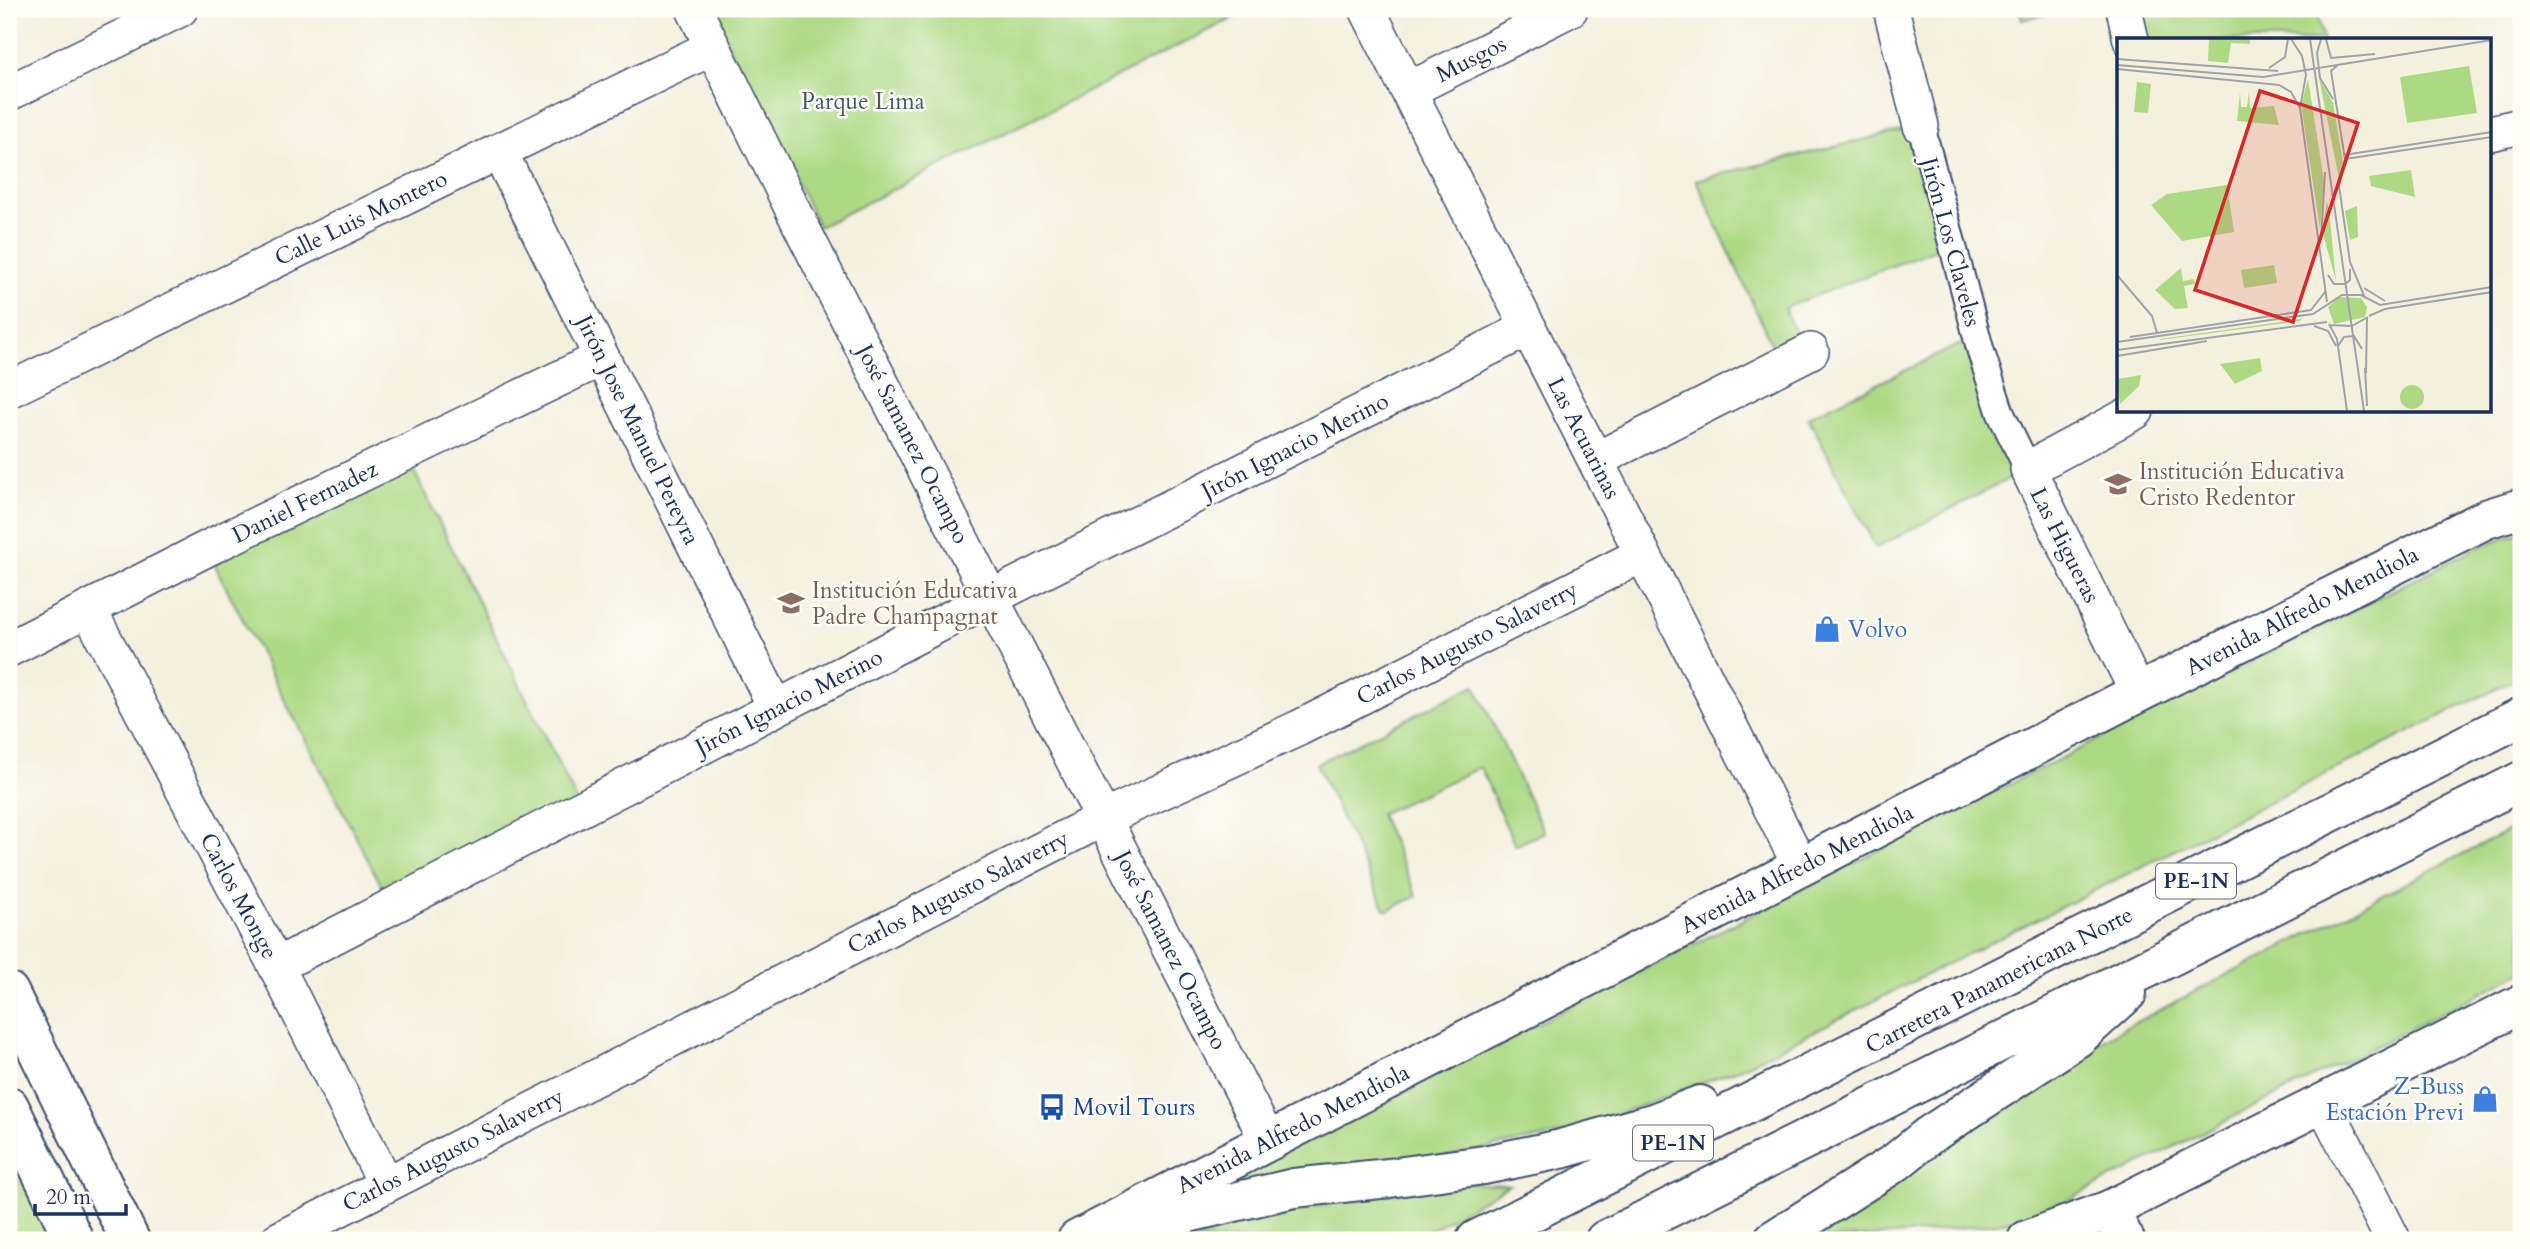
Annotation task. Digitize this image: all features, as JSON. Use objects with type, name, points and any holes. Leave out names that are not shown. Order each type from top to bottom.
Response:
[{"type":"main road","name":"Avenida Alfredo Mendiola","points":[[1077,1240],[2138,693],[2504,513],[2521,489]]},
{"type":"main road","name":"Carretera Panamericana Norte","points":[[1476,1240],[2521,717]]},
{"type":"main road","name":"PE-1N","points":[[1605,1240],[2521,781]]},
{"type":"main road","points":[[1773,1240],[1896,1162],[1928,1136],[2077,1038],[2165,959]]},
{"type":"main road","points":[[9,992],[130,1240]]},
{"type":"main road","points":[[2027,1240],[2117,1225],[2323,1102],[2521,1004]]},
{"type":"main road","points":[[1097,1240],[1192,1212],[1294,1188],[1484,1165],[1561,1149],[1653,1123],[1758,1083],[1870,1045]]},
{"type":"main road","points":[[9,1106],[75,1240]]},
{"type":"street","points":[[9,93],[180,9]]},
{"type":"street","name":"José Samanez Ocampo","points":[[694,9],[805,234],[1268,1141]]},
{"type":"street","name":"Las Acuarinas","points":[[1367,9],[1801,866]]},
{"type":"street","name":"Musgos","points":[[1409,90],[1570,9]]},
{"type":"street","name":"Jirón Los Claveles","points":[[1891,9],[1981,352],[2001,414],[2028,469]]},
{"type":"street","points":[[2124,9],[2131,38]]},
{"type":"street","name":"Calle Luis Montero","points":[[9,390],[713,47]]},
{"type":"street","points":[[2492,133],[2521,126]]},
{"type":"street","name":"Jirón Jose Manuel Pereyra","points":[[499,151],[776,708]]},
{"type":"street","name":"Jirón Ignacio Merino","points":[[276,966],[992,597],[1529,328]]},
{"type":"street","points":[[1596,460],[1811,351]]},
{"type":"street","name":"Daniel Fernadez","points":[[9,649],[208,548],[602,358]]},
{"type":"street","name":"Las Higueras","points":[[2132,413],[2028,469],[2138,693]]},
{"type":"street","name":"Carlos Augusto Salaverry","points":[[278,1240],[1104,818],[1299,728],[1643,554]]},
{"type":"street","name":"Carlos Monge","points":[[89,610],[276,966],[386,1184]]},
{"type":"street","points":[[2323,1102],[2393,1240]]},
{"type":"green space","name":"Parque Lima","points":[[711,9],[1251,9],[819,227]]},
{"type":"green space","points":[[2019,9],[2066,9],[2022,20]]},
{"type":"green space","points":[[2139,9],[2316,9],[2323,38],[2146,38]]},
{"type":"green space","points":[[1921,126],[1951,243],[1784,308],[1800,344],[1776,354],[1696,180]]},
{"type":"green space","points":[[1977,336],[2028,469],[1876,548],[1808,417]]},
{"type":"green space","points":[[405,453],[581,809],[392,906],[220,576],[208,548]]},
{"type":"green space","points":[[2521,531],[2521,676],[1741,1068],[1571,1132],[1167,1211],[2474,549]]},
{"type":"green space","points":[[1475,685],[1544,832],[1515,846],[1480,767],[1380,814],[1417,896],[1386,911],[1316,764]]},
{"type":"green space","points":[[2521,824],[2521,973],[2032,1218],[1921,1233],[1816,1240],[1952,1132],[2109,1036]]},
{"type":"green space","points":[[9,1150],[53,1240],[9,1240]]},
{"type":"green space","points":[[1460,1183],[1509,1185],[1432,1229],[1406,1240],[1149,1240],[1171,1229]]},
{"type":"place","name":"Institución Educativa Cristo Redentor","points":[[2118,484]]},
{"type":"place","name":"Institución Educativa Padre Champagnat","points":[[791,603]]},
{"type":"place","name":"Volvo","points":[[1827,629]]},
{"type":"place","name":"Z-Buss Estación Previ","points":[[2485,1099]]},
{"type":"place","name":"Movil Tours","points":[[1052,1107]]}]
